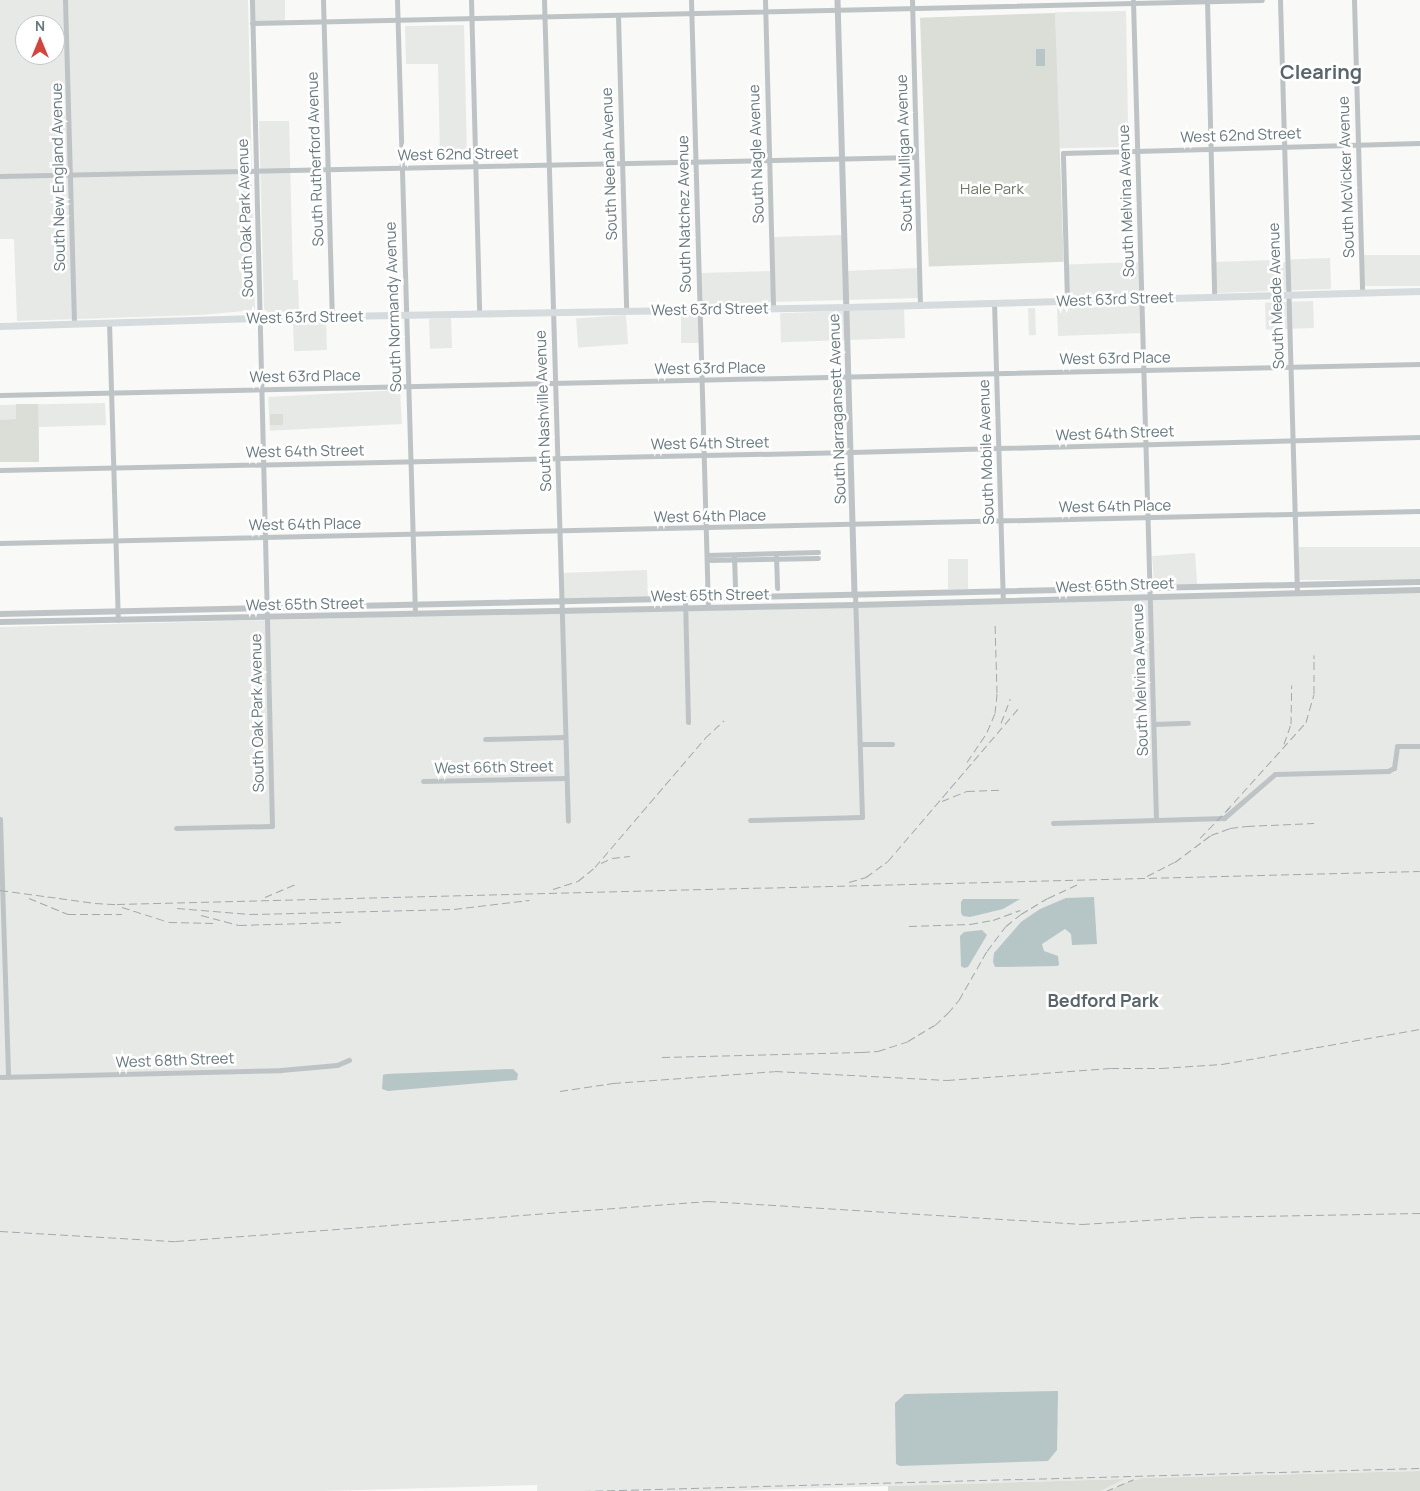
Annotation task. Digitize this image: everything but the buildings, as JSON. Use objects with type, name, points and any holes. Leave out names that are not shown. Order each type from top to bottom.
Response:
[{"type":"main road","name":"West 63rd Street","points":[[0,326],[332,316],[773,308],[1420,291]]},
{"type":"street","name":"South New England Avenue","points":[[66,0],[74,324]]},
{"type":"street","name":"South Oak Park Avenue","points":[[176,828],[272,826],[252,0]]},
{"type":"street","name":"South Rutherford Avenue","points":[[323,0],[332,316]]},
{"type":"street","name":"South Normandy Avenue","points":[[397,0],[415,614]]},
{"type":"street","points":[[470,0],[479,314]]},
{"type":"street","name":"South Nashville Avenue","points":[[544,0],[568,821]]},
{"type":"street","name":"South Natchez Avenue","points":[[691,0],[708,607]]},
{"type":"street","name":"South Nagle Avenue","points":[[765,0],[773,308]]},
{"type":"street","name":"South Narragansett Avenue","points":[[750,820],[862,817],[838,0]]},
{"type":"street","name":"South Mulligan Avenue","points":[[912,0],[920,304]]},
{"type":"street","points":[[985,0],[985,7]]},
{"type":"street","points":[[252,23],[765,13],[985,7],[1059,2],[1262,0]]},
{"type":"street","name":"South Meade Avenue","points":[[1280,0],[1297,592]]},
{"type":"street","name":"South McVicker Avenue","points":[[1354,0],[1362,293]]},
{"type":"street","points":[[1207,1],[1214,296]]},
{"type":"street","name":"South Melvina Avenue","points":[[1133,2],[1156,820]]},
{"type":"street","name":"South Neenah Avenue","points":[[618,16],[626,311]]},
{"type":"street","name":"West 62nd Street","points":[[1068,300],[1063,153],[1420,143]]},
{"type":"street","name":"West 62nd Street","points":[[0,176],[916,157]]},
{"type":"street","name":"South Mobile Avenue","points":[[994,302],[1003,600]]},
{"type":"street","points":[[110,322],[118,620]]},
{"type":"street","name":"West 63rd Place","points":[[0,395],[849,378],[1420,364]]},
{"type":"street","name":"West 64th Street","points":[[0,470],[704,456],[1420,437]]},
{"type":"street","name":"West 64th Place","points":[[0,543],[559,532],[1420,511]]},
{"type":"street","points":[[707,558],[818,555]]},
{"type":"street","points":[[776,556],[777,588]]},
{"type":"street","points":[[734,557],[735,589]]},
{"type":"street","name":"West 65th Street","points":[[0,614],[1420,582]]},
{"type":"street","points":[[1337,584],[1337,591]]},
{"type":"street","name":"West 65th Street","points":[[0,622],[856,605],[1420,590]]},
{"type":"street","points":[[685,598],[688,722]]},
{"type":"street","points":[[1154,724],[1188,723]]},
{"type":"street","name":"West 66th Street","points":[[485,739],[565,738]]},
{"type":"street","points":[[860,744],[892,744]]},
{"type":"street","points":[[1053,823],[1224,818],[1275,774],[1388,771],[1394,768],[1397,746],[1420,746]]},
{"type":"street","name":"West 66th Street","points":[[423,781],[566,778]]},
{"type":"street","points":[[0,819],[8,1077]]},
{"type":"street","name":"West 68th Street","points":[[0,1077],[281,1070],[338,1065],[349,1060]]},
{"type":"shaded area","points":[[0,0],[248,0],[255,310],[201,315],[17,321],[14,239],[0,239]]},
{"type":"shaded area","points":[[255,0],[285,0],[285,22],[255,22]]},
{"type":"shaded area","points":[[1126,11],[1128,147],[1057,148],[1055,12]]},
{"type":"shaded area","points":[[464,25],[467,158],[440,159],[438,64],[406,64],[405,26]]},
{"type":"shaded area","points":[[1036,49],[1045,49],[1045,66],[1036,66]]},
{"type":"shaded area","points":[[259,121],[289,121],[293,280],[298,280],[299,311],[268,312],[264,309]]},
{"type":"shaded area","points":[[845,235],[846,271],[918,268],[919,298],[701,304],[700,273],[773,271],[772,237]]},
{"type":"shaded area","points":[[1362,255],[1420,255],[1420,286],[1362,286]]},
{"type":"shaded area","points":[[1330,258],[1331,289],[1215,293],[1214,262]]},
{"type":"shaded area","points":[[1139,262],[1140,294],[1068,296],[1067,265]]},
{"type":"shaded area","points":[[1313,301],[1314,328],[1266,330],[1265,303]]},
{"type":"shaded area","points":[[1140,305],[1141,333],[1058,336],[1057,308]]},
{"type":"shaded area","points":[[1028,308],[1035,308],[1036,335],[1029,335]]},
{"type":"shaded area","points":[[904,309],[905,338],[781,342],[780,313]]},
{"type":"shaded area","points":[[681,314],[699,314],[699,343],[681,343]]},
{"type":"shaded area","points":[[626,315],[628,344],[578,347],[576,318]]},
{"type":"shaded area","points":[[451,318],[452,348],[430,349],[429,319]]},
{"type":"shaded area","points":[[326,321],[327,350],[294,351],[293,322]]},
{"type":"shaded area","points":[[400,390],[402,424],[270,431],[268,397]]},
{"type":"shaded area","points":[[105,403],[106,425],[39,427],[39,462],[0,462],[0,405]]},
{"type":"shaded area","points":[[1299,547],[1420,547],[1420,580],[1299,580]]},
{"type":"shaded area","points":[[1195,553],[1197,585],[1154,588],[1152,556]]},
{"type":"shaded area","points":[[948,559],[968,559],[968,589],[948,589]]},
{"type":"shaded area","points":[[647,570],[648,598],[562,601],[561,573]]},
{"type":"shaded area","points":[[1420,590],[1420,1471],[1143,1478],[1124,1483],[1109,1491],[1101,1491],[1123,1479],[722,1491],[537,1491],[537,1485],[324,1491],[0,1491],[0,627]]},
{"type":"shaded area","points":[[1094,897],[1097,944],[1072,945],[1071,934],[1065,929],[1042,944],[1044,951],[1058,956],[1059,965],[995,967],[993,962],[994,953],[1021,922],[1040,909],[1066,898]]},
{"type":"shaded area","points":[[963,899],[1020,899],[1003,909],[970,917],[963,916],[961,913],[961,902]]},
{"type":"shaded area","points":[[982,930],[987,935],[968,967],[964,968],[961,966],[960,936],[964,932]]},
{"type":"shaded area","points":[[513,1069],[518,1074],[517,1080],[388,1091],[382,1089],[383,1075],[386,1074]]},
{"type":"shaded area","points":[[1058,1391],[1057,1450],[1048,1461],[900,1466],[896,1464],[895,1403],[905,1394]]},
{"type":"green space","name":"Hale Park","points":[[1055,13],[1064,262],[929,267],[920,18]]},
{"type":"green space","points":[[16,404],[38,404],[39,462],[0,462],[0,420],[16,419]]},
{"type":"green space","points":[[270,414],[283,414],[283,425],[270,425]]},
{"type":"green space","points":[[1420,1471],[1420,1491],[1109,1491],[1124,1483],[1143,1478]]},
{"type":"green space","points":[[1124,1479],[1101,1491],[888,1491],[888,1486]]},
{"type":"railway","points":[[967,762],[987,732],[995,713],[997,693],[995,623]]},
{"type":"railway","points":[[1226,811],[1306,722],[1314,694],[1314,655]]},
{"type":"railway","points":[[1284,744],[1291,724],[1292,685]]},
{"type":"railway","points":[[1001,723],[1010,699]]},
{"type":"railway","points":[[849,882],[866,877],[888,861],[1018,709]]},
{"type":"railway","points":[[553,889],[578,881],[595,867],[705,738],[724,720]]},
{"type":"railway","points":[[942,801],[967,791],[1000,790]]},
{"type":"railway","points":[[1200,838],[1230,807]]},
{"type":"railway","points":[[1147,876],[1175,862],[1211,835],[1230,828],[1314,823]]},
{"type":"railway","points":[[601,863],[612,858],[630,856]]},
{"type":"railway","points":[[0,890],[95,903],[117,904],[1420,871]]},
{"type":"railway","points":[[662,1057],[878,1051],[908,1041],[935,1025],[948,1013],[959,1000],[987,951],[1006,926],[1021,914],[1048,898],[1080,883]]},
{"type":"railway","points":[[265,897],[296,884]]},
{"type":"railway","points":[[29,898],[68,914],[122,914]]},
{"type":"railway","points":[[177,908],[250,914],[454,909],[529,900]]},
{"type":"railway","points":[[122,907],[169,922],[215,923]]},
{"type":"railway","points":[[909,926],[970,924],[993,920],[1020,910]]},
{"type":"railway","points":[[201,915],[239,925],[341,922]]},
{"type":"railway","points":[[560,1091],[613,1083],[775,1071],[947,1080],[1111,1068],[1161,1068],[1222,1064],[1420,1029]]},
{"type":"railway","points":[[0,1231],[176,1241],[708,1201],[1082,1224],[1196,1217],[1420,1213]]},
{"type":"railway","points":[[583,1491],[1420,1468]]},
{"type":"railway","points":[[1106,1491],[1134,1479]]},
{"type":"district","name":"Clearing","points":[[1321,71]]},
{"type":"district","name":"Bedford Park","points":[[1103,1000]]}]
